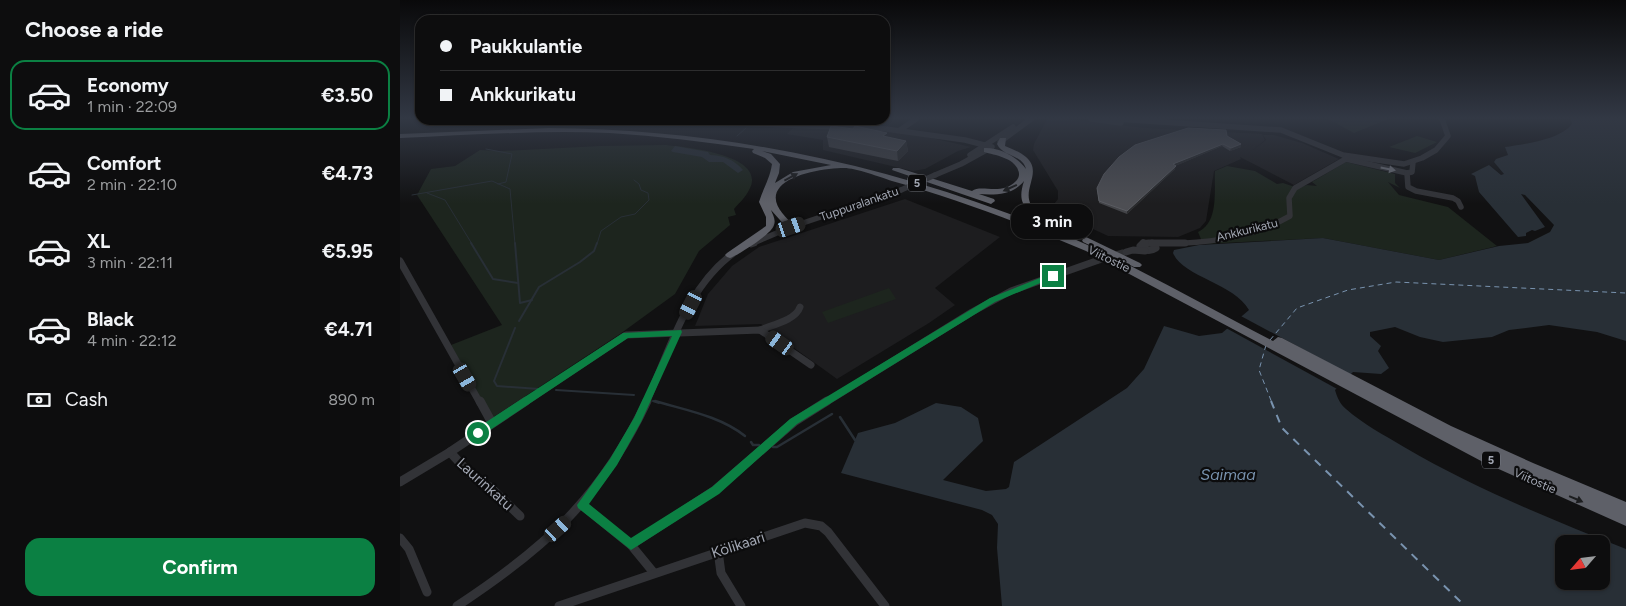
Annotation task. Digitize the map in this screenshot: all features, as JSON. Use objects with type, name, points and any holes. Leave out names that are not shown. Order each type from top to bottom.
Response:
[{"type":"highway","points":[[745,147],[756,150],[771,158],[776,168],[765,195],[766,205],[787,229]]},
{"type":"highway","name":"Viitostie","points":[[760,147],[785,151],[858,168],[931,188],[1034,224],[1098,253],[1220,314],[1486,458],[1626,520]]},
{"type":"highway","name":"Viitostie","points":[[785,147],[906,173],[956,188],[1046,222],[1112,251],[1220,314]]},
{"type":"highway","points":[[987,147],[1022,161],[1030,177]]},
{"type":"highway","points":[[956,188],[996,192],[1004,191],[1018,184],[1023,174],[1018,164],[987,147]]},
{"type":"highway","points":[[1003,147],[1023,157],[1028,163],[1030,177],[1025,194],[1026,203],[1046,222]]},
{"type":"highway","points":[[787,229],[771,202],[772,194],[782,182],[798,173],[818,168],[858,168]]},
{"type":"highway","points":[[730,255],[770,226],[770,217],[764,206],[763,198],[771,183]]},
{"type":"highway","name":"Viitostie","points":[[1362,390],[1626,508]]},
{"type":"street","name":"Tuppuralankatu","points":[[457,606],[503,576],[528,556],[582,505],[614,462],[633,428],[678,332],[707,278],[719,263],[730,255],[787,229],[901,190],[936,175],[961,164],[986,147]]},
{"type":"street","points":[[1323,147],[1346,157],[1407,173],[1412,172],[1413,162]]},
{"type":"street","points":[[1346,157],[1400,163],[1413,162],[1437,147]]},
{"type":"street","name":"Ankkurikatu","points":[[1141,244],[1152,242],[1170,244],[1232,236],[1279,223],[1290,216],[1288,203],[1290,192],[1346,157]]},
{"type":"street","points":[[1407,173],[1408,187],[1416,191],[1453,198],[1458,201],[1461,207]]},
{"type":"street","points":[[1152,242],[1156,247],[1155,250]]},
{"type":"street","points":[[1133,250],[1141,244],[1141,247],[1146,251]]},
{"type":"street","name":"Ankkurikatu","points":[[1146,251],[1155,250],[1170,244]]},
{"type":"street","points":[[1126,252],[1133,250],[1146,251]]},
{"type":"street","points":[[400,261],[402,270],[492,423]]},
{"type":"street","points":[[631,545],[715,490],[794,422],[972,312],[1011,291],[1096,261]]},
{"type":"street","points":[[400,482],[450,452],[626,335],[760,330],[788,319],[799,311],[800,307]]},
{"type":"street","points":[[760,330],[811,365]]},
{"type":"street","name":"Laurinkatu","points":[[450,452],[472,476],[490,487],[520,516]]},
{"type":"street","points":[[582,505],[631,545],[654,573]]},
{"type":"street","name":"Kölikaari","points":[[559,606],[805,522],[821,526],[828,532],[885,606]]},
{"type":"street","points":[[400,538],[409,549],[427,592]]},
{"type":"street","points":[[718,551],[721,573],[741,606]]},
{"type":"shaded area","points":[[575,147],[684,147],[722,155],[737,161],[747,168],[752,178],[749,190],[734,209],[736,215],[728,217],[730,225],[699,251],[675,294],[620,334],[492,418],[451,345],[502,325],[417,195],[431,169],[455,166],[480,150],[501,151]]},
{"type":"shaded area","points":[[823,147],[970,147],[958,151],[925,169],[913,171],[823,150]]},
{"type":"shaded area","points":[[1033,147],[1256,147],[1253,150],[1257,147],[1312,147],[1339,159],[1294,185],[1240,157],[1241,159],[1214,171],[1206,221],[1200,228],[1178,237],[1108,236],[1050,209],[1058,199],[1058,191],[1033,150]]},
{"type":"shaded area","points":[[1390,147],[1426,147],[1415,153]]},
{"type":"shaded area","points":[[1346,162],[1395,174],[1395,183],[1400,188],[1388,182],[1399,195],[1448,207],[1497,246],[1439,260],[1323,238],[1203,244],[1198,232],[1205,227],[1212,214],[1215,197],[1215,171],[1227,166],[1255,171],[1277,184],[1283,183],[1298,188],[1307,185],[1317,186],[1312,182]]},
{"type":"shaded area","points":[[905,199],[1000,237],[935,288],[955,305],[837,379],[761,324],[695,326],[708,294],[732,266],[759,247]]},
{"type":"shaded area","points":[[889,288],[896,299],[828,323],[822,312]]},
{"type":"water","points":[[674,147],[682,147],[708,152],[710,155],[724,157],[736,163],[743,170],[738,173],[723,162],[709,162],[702,157],[671,151]]},
{"type":"water","name":"Saimaa","points":[[1505,147],[1626,147],[1626,341],[1597,332],[1549,325],[1509,330],[1492,337],[1443,342],[1420,337],[1395,327],[1370,332],[1370,336],[1381,346],[1378,351],[1389,368],[1381,374],[1353,372],[1335,390],[1342,405],[1353,414],[1374,429],[1431,462],[1513,502],[1591,535],[1555,535],[1555,590],[1610,590],[1610,543],[1626,549],[1626,606],[1002,606],[997,548],[998,524],[992,515],[982,510],[841,473],[858,433],[895,423],[936,403],[961,407],[978,418],[983,441],[943,480],[986,491],[1009,487],[1014,462],[1127,388],[1144,369],[1164,326],[1199,336],[1222,333],[1249,310],[1232,293],[1187,268],[1173,253],[1174,250],[1199,245],[1323,238],[1439,260],[1499,246],[1528,243],[1550,232],[1554,225],[1525,195],[1521,194],[1545,227],[1535,231],[1532,230],[1526,233],[1526,236],[1518,237],[1479,192],[1475,176],[1471,174],[1489,165],[1501,175],[1504,174],[1494,162],[1496,159],[1508,155]]},
{"type":"pier","points":[[1239,315],[1353,376],[1339,390],[1226,328]]},
{"type":"building","points":[[878,147],[900,147],[897,151]]},
{"type":"building","points":[[1132,147],[1215,147],[1173,164],[1176,166],[1127,211],[1099,201],[1097,188],[1104,174],[1119,157]]},
{"type":"waterway","points":[[486,149],[512,154],[506,182],[498,184]]},
{"type":"waterway","points":[[597,244],[601,231],[621,217],[635,214],[649,200],[648,193],[641,190],[639,184],[634,180]]},
{"type":"waterway","points":[[412,195],[492,181],[498,184]]},
{"type":"waterway","points":[[498,184],[510,189],[515,244]]},
{"type":"waterway","points":[[427,193],[445,200],[472,244]]},
{"type":"waterway","points":[[471,243],[493,279],[518,283]]},
{"type":"waterway","points":[[515,243],[520,303],[531,300]]},
{"type":"waterway","points":[[531,300],[539,287],[580,262],[594,251],[597,243]]},
{"type":"waterway","points":[[519,321],[531,300]]},
{"type":"waterway","points":[[515,328],[494,381],[497,386],[539,389]]},
{"type":"waterway","points":[[556,390],[634,395]]},
{"type":"waterway","points":[[653,401],[659,403]]},
{"type":"waterway","points":[[655,401],[725,423],[745,436]]},
{"type":"waterway","points":[[773,447],[777,447],[832,414]]},
{"type":"waterway","points":[[840,417],[855,440]]},
{"type":"waterway","points":[[751,442],[753,445],[759,445]]},
{"type":"ferry route","points":[[1270,340],[1297,308],[1348,290],[1396,282],[1626,293]]},
{"type":"ferry route","points":[[1266,345],[1259,370],[1272,403]]},
{"type":"ferry route","points":[[1271,401],[1282,428],[1465,606]]},
{"type":"tunnel","points":[[1096,261],[1126,252]]},
{"type":"route","points":[[478,433],[626,335],[634,333],[678,332],[638,419],[614,462],[582,505],[631,545],[715,490],[736,474],[794,422],[993,300],[1011,291],[1053,276]]}]
